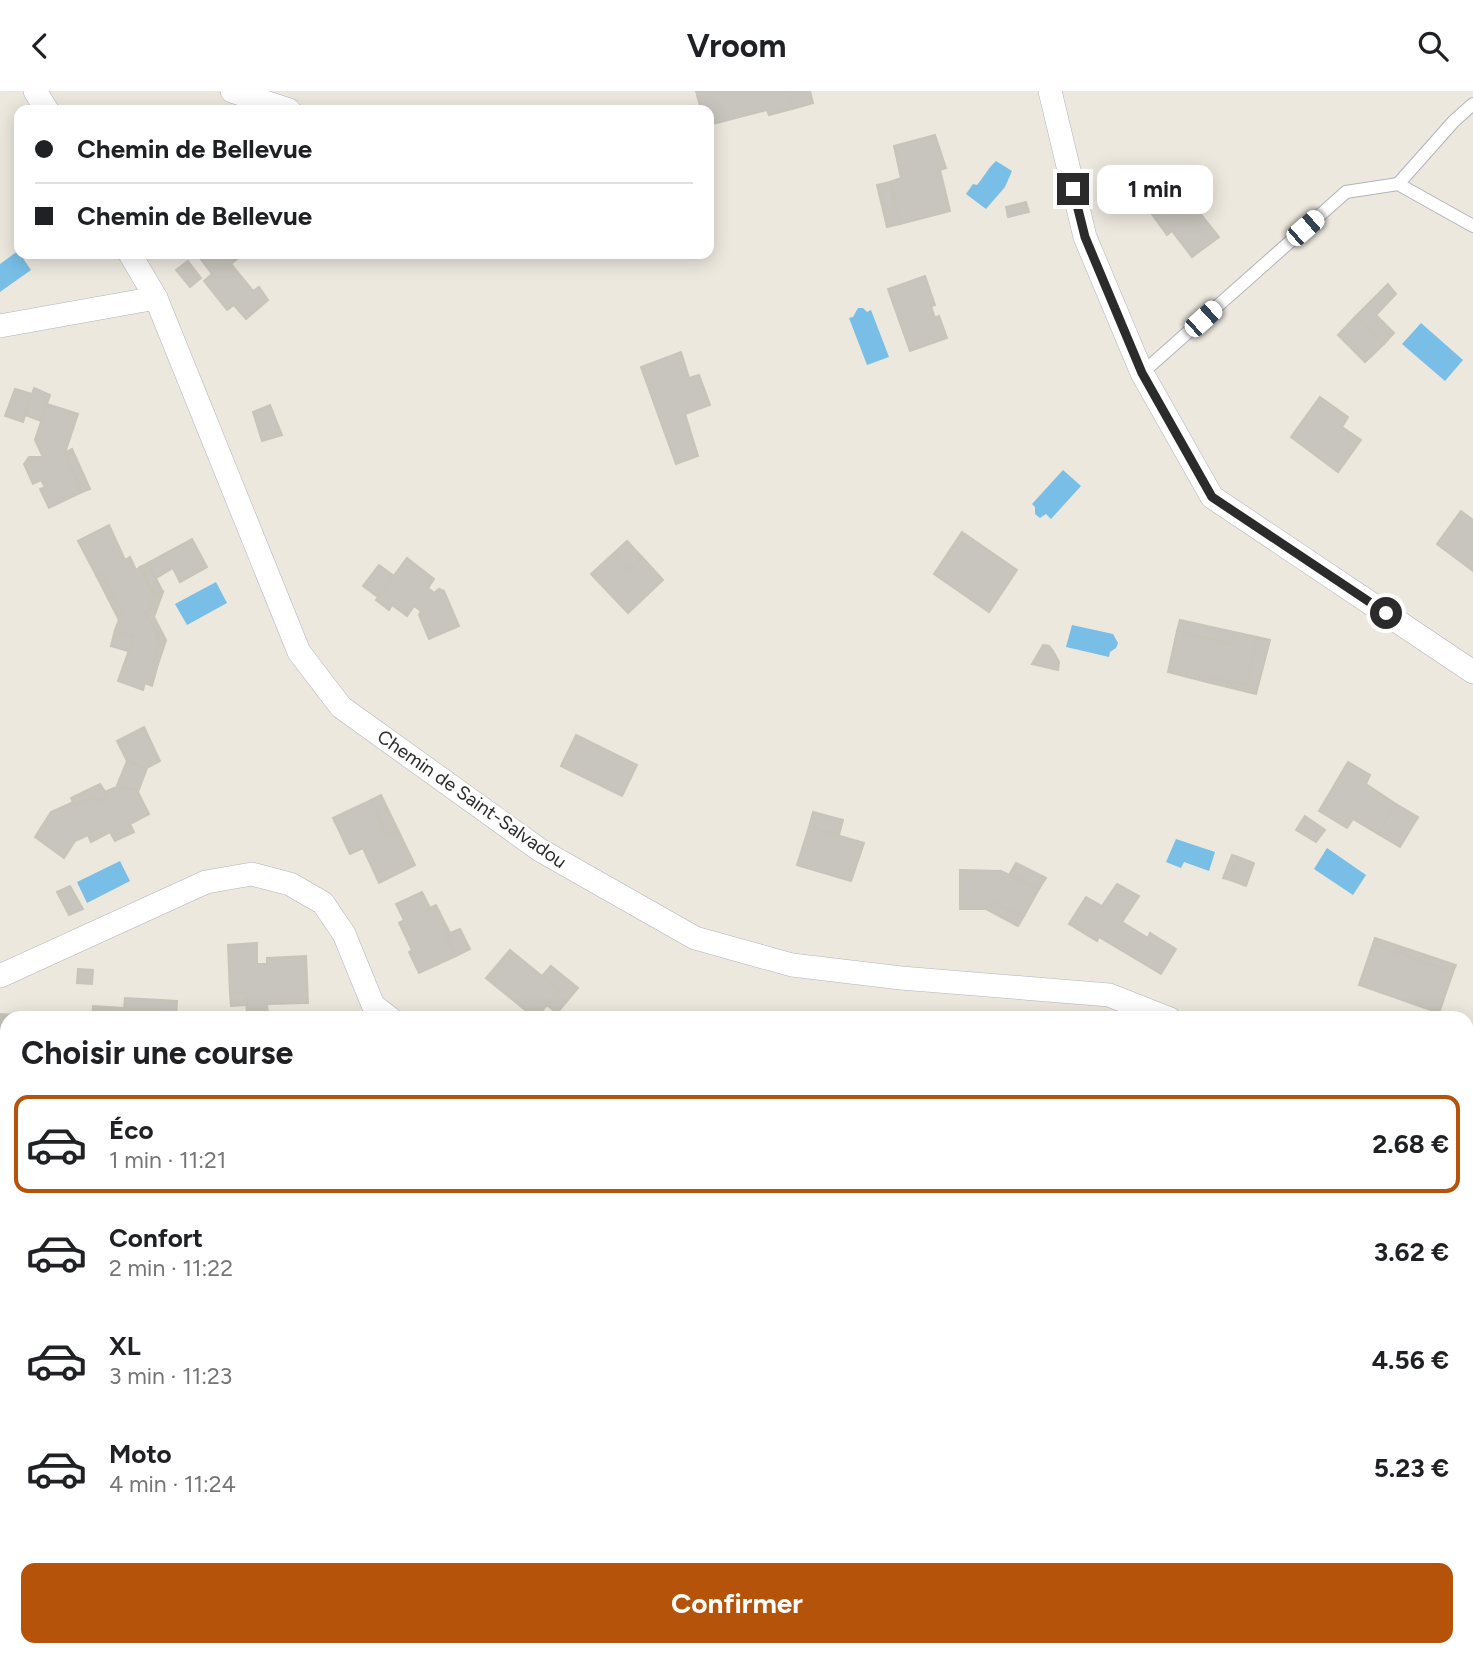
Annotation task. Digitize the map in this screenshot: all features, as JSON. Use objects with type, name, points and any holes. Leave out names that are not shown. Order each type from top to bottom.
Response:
[{"type":"street","points":[[232,91],[274,105]]},
{"type":"street","points":[[1050,91],[1085,237],[1142,373],[1212,497],[1473,672]]},
{"type":"street","name":"Chemin de Saint-Salvadou","points":[[133,259],[156,298],[299,652],[341,707],[540,850],[695,937],[792,965],[901,978],[1109,995],[1150,1011]]},
{"type":"street","points":[[0,326],[156,298]]},
{"type":"street","points":[[0,976],[206,882],[252,874],[290,884],[323,903],[344,934],[373,1005],[381,1011]]},
{"type":"lane","points":[[1398,184],[1454,121],[1473,104]]},
{"type":"lane","points":[[1142,373],[1346,192],[1398,184],[1473,226]]},
{"type":"water","points":[[996,161],[1012,171],[1005,187],[986,209],[966,194]]},
{"type":"water","points":[[14,254],[14,259],[23,259],[31,270],[0,292],[0,264]]},
{"type":"water","points":[[858,308],[867,312],[871,310],[889,357],[867,365],[849,318],[853,317]]},
{"type":"water","points":[[1421,323],[1463,360],[1445,381],[1402,344]]},
{"type":"water","points":[[1063,470],[1081,486],[1051,519],[1046,514],[1040,518],[1035,514],[1032,504]]},
{"type":"water","points":[[216,582],[227,603],[187,625],[175,604]]},
{"type":"water","points":[[1072,625],[1113,634],[1118,643],[1116,648],[1110,652],[1109,657],[1066,647]]},
{"type":"water","points":[[1176,839],[1215,852],[1209,871],[1184,862],[1181,868],[1166,862]]},
{"type":"water","points":[[1327,848],[1366,875],[1353,895],[1314,869]]},
{"type":"water","points":[[120,861],[130,881],[87,903],[77,882]]},
{"type":"building","points":[[696,91],[788,91],[792,109],[769,115],[767,110],[714,124],[714,105],[700,105]]},
{"type":"building","points":[[788,91],[810,91],[813,103],[792,109]]},
{"type":"building","points":[[935,135],[946,168],[940,170],[950,211],[900,224],[890,182],[901,178],[894,146]]},
{"type":"building","points":[[890,182],[900,224],[887,227],[877,185]]},
{"type":"building","points":[[1176,183],[1219,237],[1192,257],[1172,231],[1167,235],[1146,206]]},
{"type":"building","points":[[1026,202],[1029,212],[1008,217],[1006,207]]},
{"type":"building","points":[[201,259],[237,259],[231,264],[253,291],[259,287],[268,300],[246,319],[234,305],[227,310],[204,281],[212,274]]},
{"type":"building","points":[[188,261],[201,278],[190,287],[176,270]]},
{"type":"building","points":[[925,276],[935,305],[931,306],[935,318],[939,316],[947,338],[910,351],[888,289]]},
{"type":"building","points":[[1388,284],[1396,294],[1376,315],[1394,333],[1384,344],[1356,316]]},
{"type":"building","points":[[1356,316],[1384,344],[1365,362],[1338,335]]},
{"type":"building","points":[[681,352],[689,378],[699,375],[710,405],[685,414],[698,456],[676,464],[641,367]]},
{"type":"building","points":[[34,388],[50,395],[41,421],[25,415]]},
{"type":"building","points":[[15,389],[32,394],[23,422],[5,416]]},
{"type":"building","points":[[1320,397],[1348,417],[1342,427],[1361,440],[1338,472],[1291,437]]},
{"type":"building","points":[[47,404],[78,414],[65,453],[82,492],[49,508],[40,489],[45,487],[41,480],[33,484],[24,464],[29,457],[43,457],[35,440]]},
{"type":"building","points":[[270,405],[282,435],[262,441],[253,412]]},
{"type":"building","points":[[72,449],[90,489],[82,492],[65,453]]},
{"type":"building","points":[[1461,511],[1473,520],[1473,571],[1437,544]]},
{"type":"building","points":[[109,525],[125,560],[130,557],[136,570],[140,567],[155,596],[151,598],[151,608],[145,612],[160,641],[153,663],[158,664],[152,686],[145,683],[143,690],[118,681],[134,636],[115,630],[122,612],[101,573],[96,575],[78,541]]},
{"type":"building","points":[[962,532],[1017,570],[989,612],[934,574]]},
{"type":"building","points":[[192,539],[207,567],[180,582],[173,568],[156,578],[148,563]]},
{"type":"building","points":[[627,541],[642,557],[629,569],[614,553]]},
{"type":"building","points":[[614,553],[629,569],[642,557],[663,580],[628,613],[591,574]]},
{"type":"building","points":[[407,558],[434,579],[428,588],[434,593],[439,589],[444,591],[459,626],[429,639],[419,615],[421,611],[414,606],[407,616],[392,605],[389,610],[376,600]]},
{"type":"building","points":[[148,563],[163,592],[155,596],[140,567]]},
{"type":"building","points":[[379,565],[394,576],[378,597],[363,586]]},
{"type":"building","points":[[101,573],[122,612],[119,620],[96,575]]},
{"type":"building","points":[[163,592],[154,617],[166,640],[158,664],[153,663],[160,641],[145,612],[151,608],[151,598]]},
{"type":"building","points":[[1180,620],[1234,632],[1231,644],[1177,631]]},
{"type":"building","points":[[115,630],[134,636],[128,651],[111,646]]},
{"type":"building","points":[[1177,631],[1231,644],[1234,632],[1257,637],[1247,685],[1208,678],[1207,682],[1168,672]]},
{"type":"building","points":[[1257,637],[1270,640],[1256,694],[1207,682],[1208,678],[1247,685]]},
{"type":"building","points":[[1043,645],[1049,646],[1053,651],[1059,662],[1058,670],[1032,664]]},
{"type":"building","points":[[144,727],[160,761],[147,768],[127,761],[117,741]]},
{"type":"building","points":[[576,735],[637,765],[622,796],[561,766]]},
{"type":"building","points":[[127,761],[147,768],[138,792],[116,788]]},
{"type":"building","points":[[1348,762],[1370,775],[1366,784],[1396,804],[1378,834],[1353,819],[1347,828],[1319,811]]},
{"type":"building","points":[[100,784],[108,796],[95,802],[93,797],[75,806],[71,798]]},
{"type":"building","points":[[114,788],[137,790],[149,814],[130,824],[134,832],[115,841],[110,832],[91,842],[88,835],[75,841],[64,858],[35,837],[51,812],[73,802],[75,806],[93,797],[95,802],[108,796],[105,792]]},
{"type":"building","points":[[381,795],[398,830],[387,835],[371,800]]},
{"type":"building","points":[[371,800],[387,835],[398,830],[415,865],[379,883],[363,848],[350,854],[333,818]]},
{"type":"building","points":[[1396,804],[1418,817],[1400,847],[1378,834]]},
{"type":"building","points":[[813,812],[843,820],[839,835],[809,827]]},
{"type":"building","points":[[1305,816],[1325,830],[1316,842],[1296,830]]},
{"type":"building","points":[[809,827],[864,843],[851,881],[797,865]]},
{"type":"building","points":[[1232,855],[1238,857],[1230,880],[1223,878]]},
{"type":"building","points":[[1238,857],[1254,863],[1246,886],[1230,880]]},
{"type":"building","points":[[1016,863],[1046,878],[1039,889],[1009,875]]},
{"type":"building","points":[[960,870],[1001,871],[1039,889],[1024,916],[990,901],[986,909],[960,909]]},
{"type":"building","points":[[1117,884],[1139,896],[1122,922],[1148,938],[1150,933],[1176,949],[1161,974],[1099,937],[1097,941],[1069,924],[1086,897],[1102,906]]},
{"type":"building","points":[[70,886],[83,909],[69,915],[57,892]]},
{"type":"building","points":[[422,892],[430,908],[436,905],[450,933],[445,935],[456,956],[419,973],[399,923],[404,920],[396,904]]},
{"type":"building","points":[[990,901],[1024,916],[1018,926],[986,909]]},
{"type":"building","points":[[460,929],[470,949],[456,956],[445,935]]},
{"type":"building","points":[[1375,938],[1456,965],[1453,972],[1373,944]]},
{"type":"building","points":[[257,943],[257,964],[267,964],[267,958],[306,956],[308,1003],[267,1004],[268,1011],[247,1011],[246,993],[230,994],[228,945]]},
{"type":"building","points":[[1373,944],[1453,972],[1440,1011],[1359,985]]},
{"type":"building","points":[[510,950],[559,990],[542,1011],[526,1011],[486,978]]},
{"type":"building","points":[[551,966],[578,988],[559,1011],[547,1005],[559,990],[542,976]]},
{"type":"building","points":[[78,969],[93,970],[92,984],[77,983]]},
{"type":"building","points":[[246,993],[247,1005],[231,1006],[230,994]]},
{"type":"building","points":[[125,998],[177,1001],[176,1011],[93,1011],[93,1006],[124,1008]]},
{"type":"route","points":[[1073,189],[1085,237],[1142,373],[1212,497],[1386,613]]}]
